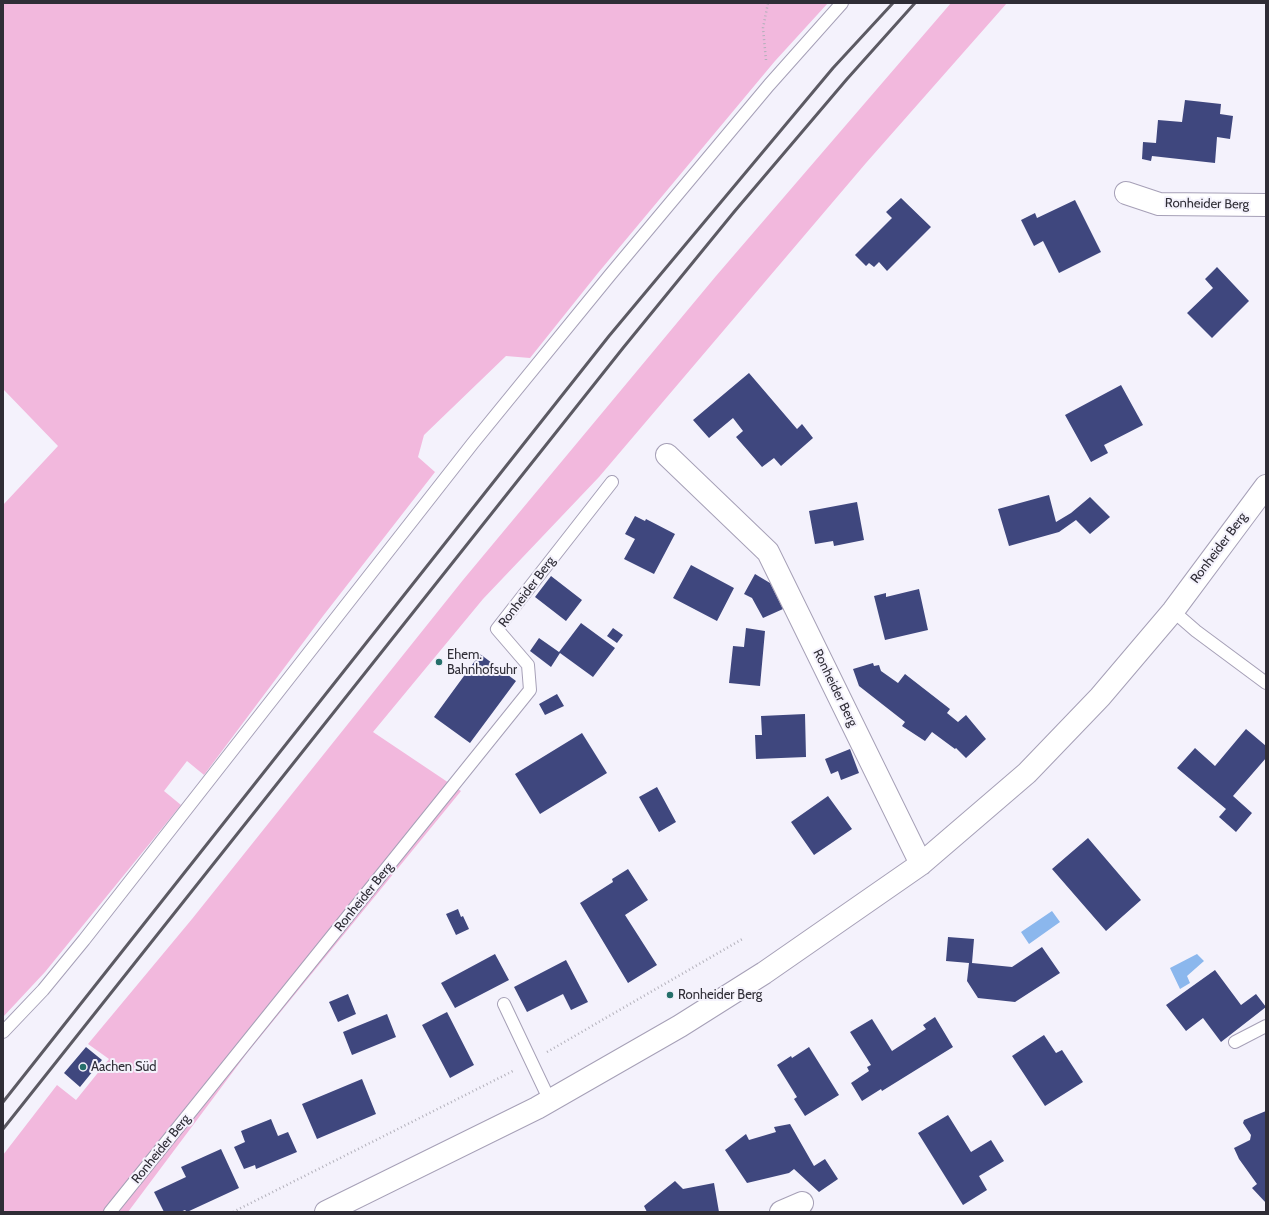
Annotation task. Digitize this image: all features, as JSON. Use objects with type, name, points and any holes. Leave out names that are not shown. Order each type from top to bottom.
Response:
[{"type":"street","name":"Ronheider Berg","points":[[1126,193],[1159,204],[1266,205]]},
{"type":"street","name":"Ronheider Berg","points":[[667,455],[768,552],[921,864]]},
{"type":"street","name":"Ronheider Berg","points":[[326,1212],[550,1101],[680,1026],[735,992],[921,864],[1026,773],[1100,697],[1173,611],[1266,486]]},
{"type":"street","points":[[781,1212],[802,1203]]},
{"type":"lane","points":[[3,1032],[43,990],[80,946],[473,443],[610,274],[769,85],[842,3]]},
{"type":"lane","name":"Ronheider Berg","points":[[110,1212],[530,690],[528,665],[497,629],[612,482]]},
{"type":"lane","points":[[1173,611],[1196,631],[1266,683]]},
{"type":"lane","points":[[504,1004],[550,1101]]},
{"type":"lane","points":[[1235,1042],[1266,1026]]},
{"type":"path","points":[[768,3],[763,28],[769,85]]},
{"type":"path","points":[[233,1212],[313,1173]]},
{"type":"shaded area","points":[[3,3],[828,3],[775,61],[598,273],[530,358],[506,356],[424,435],[418,457],[435,472],[323,616],[204,775],[187,761],[164,791],[181,805],[45,972],[3,1017],[3,505],[58,446],[3,389]]},
{"type":"shaded area","points":[[951,3],[1007,3],[866,163],[599,477],[483,599],[373,732],[461,791],[247,1053],[128,1212],[3,1212],[3,1155],[57,1085],[76,1100],[109,1059],[88,1044],[192,919],[463,580],[716,276]]},
{"type":"water","points":[[1052,911],[1060,922],[1029,944],[1021,932]]},
{"type":"water","points":[[1197,954],[1204,961],[1187,976],[1190,983],[1180,989],[1170,968]]},
{"type":"building","points":[[1185,100],[1221,104],[1220,114],[1233,116],[1230,139],[1217,137],[1215,163],[1152,156],[1151,161],[1142,159],[1143,142],[1156,143],[1158,120],[1182,122]]},
{"type":"building","points":[[901,198],[931,227],[887,271],[879,262],[874,267],[869,263],[866,266],[855,255],[892,218],[886,212]]},
{"type":"building","points":[[1075,200],[1101,252],[1059,273],[1043,241],[1034,246],[1021,220],[1035,213],[1037,218]]},
{"type":"building","points":[[1217,267],[1249,301],[1212,338],[1187,313],[1213,288],[1205,279]]},
{"type":"building","points":[[749,373],[797,429],[802,424],[813,438],[781,466],[774,458],[762,467],[736,437],[743,431],[733,418],[709,438],[693,420]]},
{"type":"building","points":[[1121,385],[1143,425],[1104,445],[1108,453],[1091,462],[1065,415]]},
{"type":"building","points":[[1049,495],[1056,522],[1071,513],[1090,497],[1110,517],[1090,534],[1076,520],[1059,532],[1009,546],[998,509]]},
{"type":"building","points":[[857,502],[864,540],[834,546],[833,541],[815,544],[809,511]]},
{"type":"building","points":[[635,516],[645,521],[646,519],[675,534],[654,574],[624,559],[635,539],[625,534]]},
{"type":"building","points":[[691,565],[734,588],[717,621],[673,598]]},
{"type":"building","points":[[755,574],[770,583],[783,609],[763,618],[752,598],[744,594]]},
{"type":"building","points":[[551,576],[582,600],[566,621],[535,597]]},
{"type":"building","points":[[919,589],[928,630],[885,640],[874,596],[886,593],[886,597]]},
{"type":"building","points":[[581,623],[615,648],[593,677],[560,653],[551,667],[530,651],[539,638],[559,652]]},
{"type":"building","points":[[613,628],[623,635],[617,643],[607,636]]},
{"type":"building","points":[[746,628],[765,631],[760,686],[729,683],[733,646],[744,647]]},
{"type":"building","points":[[480,654],[516,681],[470,743],[434,717]]},
{"type":"building","points":[[873,663],[874,666],[879,665],[881,671],[898,683],[905,674],[950,709],[947,713],[958,722],[966,715],[986,739],[966,758],[956,748],[955,749],[932,732],[925,741],[902,726],[905,722],[859,686],[853,669]]},
{"type":"building","points":[[557,694],[564,706],[545,715],[539,704]]},
{"type":"building","points":[[805,714],[806,757],[756,759],[755,735],[762,735],[761,716]]},
{"type":"building","points":[[1246,729],[1266,746],[1266,758],[1233,796],[1252,813],[1236,832],[1219,817],[1226,809],[1177,768],[1195,748],[1215,766]]},
{"type":"building","points":[[582,733],[607,773],[540,814],[515,774]]},
{"type":"building","points":[[850,749],[859,773],[841,780],[838,771],[831,774],[825,759]]},
{"type":"building","points":[[657,787],[676,822],[659,832],[639,797]]},
{"type":"building","points":[[828,796],[852,829],[814,855],[791,822]]},
{"type":"building","points":[[1088,838],[1141,900],[1106,931],[1052,869]]},
{"type":"building","points":[[628,869],[648,900],[625,915],[657,965],[628,983],[580,903],[613,882],[612,879]]},
{"type":"building","points":[[458,909],[461,917],[463,916],[469,929],[456,935],[446,914]]},
{"type":"building","points":[[948,937],[974,939],[972,963],[1012,967],[1042,947],[1060,973],[1015,1002],[978,998],[967,981],[969,963],[946,961]]},
{"type":"building","points":[[495,954],[509,980],[455,1008],[441,983]]},
{"type":"building","points":[[566,960],[588,1002],[571,1010],[563,994],[527,1012],[514,987]]},
{"type":"building","points":[[1215,970],[1241,1005],[1256,994],[1266,1007],[1221,1042],[1203,1018],[1186,1031],[1166,1005]]},
{"type":"building","points":[[348,994],[356,1014],[338,1022],[329,1002]]},
{"type":"building","points":[[447,1012],[474,1065],[450,1078],[422,1025]]},
{"type":"building","points":[[387,1014],[396,1037],[352,1055],[343,1032]]},
{"type":"building","points":[[935,1017],[953,1047],[882,1091],[881,1089],[862,1101],[851,1083],[869,1071],[867,1067],[871,1065],[850,1032],[872,1019],[892,1051],[926,1029],[923,1025]]},
{"type":"building","points":[[1044,1035],[1056,1053],[1062,1050],[1083,1082],[1045,1106],[1012,1056]]},
{"type":"building","name":"Aachen Süd","points":[[86,1047],[102,1060],[80,1087],[64,1073]]},
{"type":"building","points":[[809,1047],[839,1095],[805,1116],[794,1099],[797,1097],[777,1065],[791,1056],[792,1058]]},
{"type":"building","points":[[362,1079],[376,1114],[317,1139],[302,1104]]},
{"type":"building","points":[[1266,1111],[1266,1203],[1252,1188],[1257,1184],[1239,1159],[1234,1148],[1250,1140],[1251,1135],[1243,1123],[1244,1120]]},
{"type":"building","points":[[948,1115],[971,1152],[991,1140],[1004,1161],[979,1176],[987,1190],[963,1205],[918,1133]]},
{"type":"building","points":[[271,1119],[278,1136],[288,1132],[297,1152],[256,1169],[255,1165],[244,1169],[234,1147],[245,1142],[241,1131]]},
{"type":"building","points":[[790,1124],[814,1166],[825,1159],[838,1179],[819,1192],[794,1169],[789,1173],[747,1183],[725,1150],[746,1134],[749,1140],[776,1132],[774,1127]]},
{"type":"building","points":[[221,1149],[239,1188],[187,1212],[185,1210],[180,1212],[164,1212],[154,1192],[186,1177],[181,1167]]},
{"type":"building","points":[[675,1181],[683,1189],[714,1183],[719,1212],[647,1212],[644,1206]]},
{"type":"railway","points":[[3,1102],[609,336],[833,68],[893,3]]},
{"type":"railway","points":[[3,1129],[623,348],[734,212],[847,79],[915,3]]},
{"type":"place","name":"Ehem. Bahnhofsuhr","points":[[439,662]]},
{"type":"place","name":"Ronheider Berg","points":[[670,995]]},
{"type":"place","name":"Aachen Süd","points":[[83,1067]]}]
